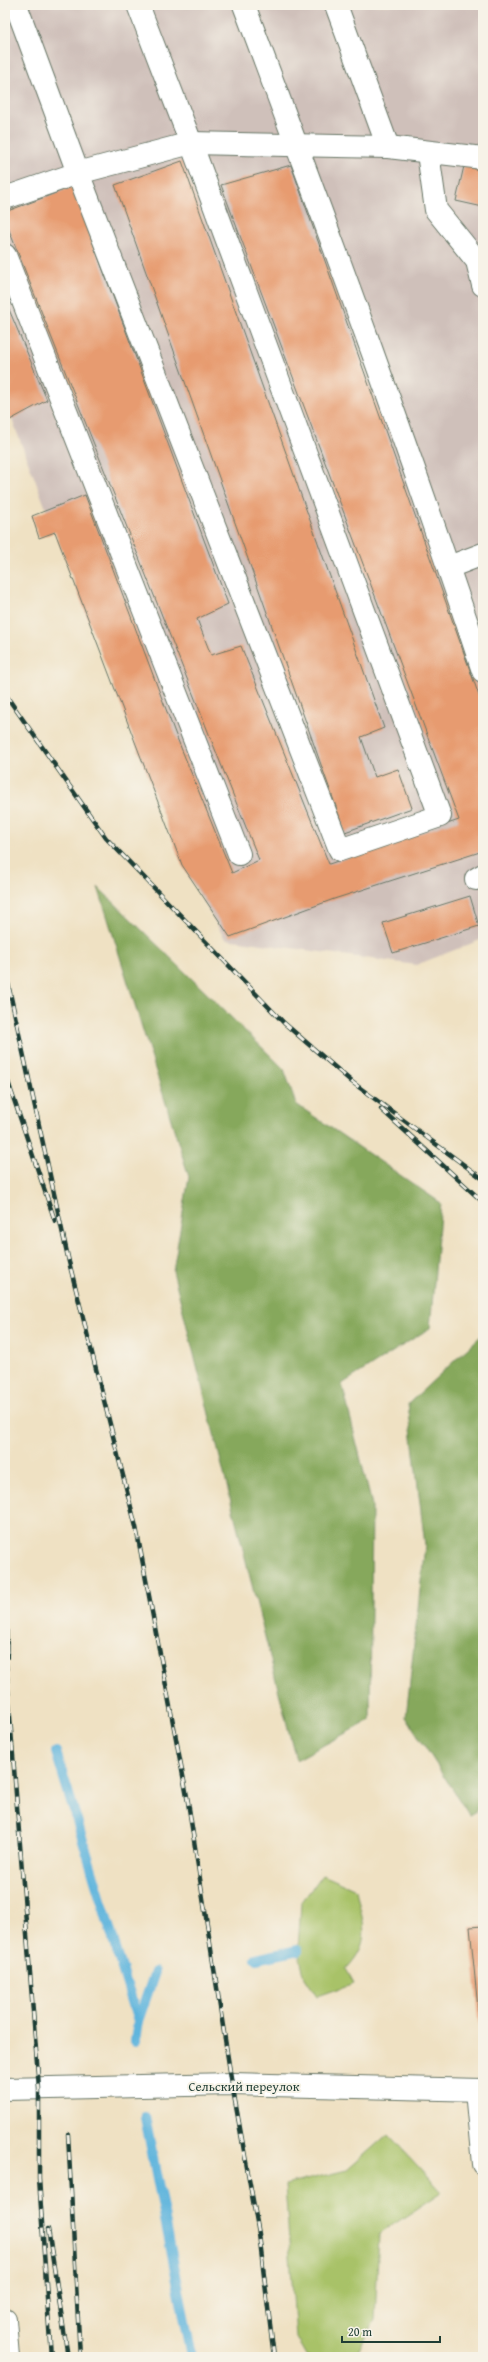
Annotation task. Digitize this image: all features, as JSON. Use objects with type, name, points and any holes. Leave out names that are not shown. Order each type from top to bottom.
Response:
[{"type":"street","points":[[16,5],[78,173],[340,850],[440,816],[192,143],[138,5]]},
{"type":"street","points":[[244,5],[297,145],[449,567],[483,671]]},
{"type":"street","points":[[336,5],[388,147]]},
{"type":"street","points":[[5,198],[78,173],[192,143],[388,147],[428,153],[483,158]]},
{"type":"street","points":[[428,153],[436,210],[480,260],[483,285]]},
{"type":"street","points":[[5,256],[239,854]]},
{"type":"street","points":[[449,567],[483,554]]},
{"type":"street","name":"Сельский переулок","points":[[5,2089],[232,2084],[480,2091]]},
{"type":"street","points":[[480,2091],[483,2164]]},
{"type":"street","points":[[5,2320],[8,2357]]},
{"type":"shaded area","points":[[5,5],[483,5],[483,939],[416,965],[225,939],[182,865],[5,401]]},
{"type":"green space","points":[[98,887],[284,1069],[296,1104],[441,1203],[430,1328],[342,1384],[372,1505],[370,1720],[296,1760],[173,1271],[189,1177]]},
{"type":"green space","points":[[483,1334],[483,1807],[469,1815],[406,1717],[425,1545],[408,1404]]},
{"type":"green space","points":[[322,1875],[356,1890],[364,1932],[360,1950],[346,1969],[354,1983],[317,1996],[305,1978],[298,1950],[301,1903]]},
{"type":"green space","points":[[388,2134],[442,2192],[379,2234],[375,2320],[355,2357],[307,2357],[296,2338],[285,2185],[347,2170]]},
{"type":"building","points":[[182,161],[384,728],[361,737],[375,777],[398,769],[412,808],[345,832],[115,185]]},
{"type":"building","points":[[291,165],[483,707],[483,851],[334,899],[230,937],[182,865],[55,532],[39,538],[32,516],[85,495],[175,733],[232,873],[259,860],[5,220],[5,212],[72,187],[228,604],[197,619],[211,655],[241,646],[329,864],[459,820],[221,185]]},
{"type":"building","points":[[464,166],[483,171],[483,207],[456,201]]},
{"type":"building","points":[[5,300],[47,400],[10,420],[5,407]]},
{"type":"building","points":[[470,896],[479,926],[393,953],[383,923]]},
{"type":"building","points":[[483,1926],[483,2028],[480,2029],[470,1927]]},
{"type":"waterway","points":[[56,1752],[138,2021],[135,2041]]},
{"type":"waterway","points":[[256,1959],[298,1950]]},
{"type":"waterway","points":[[138,2021],[155,1972]]},
{"type":"waterway","points":[[145,2117],[192,2357]]},
{"type":"railway","points":[[5,694],[106,838],[284,1023],[352,1082],[483,1179]]},
{"type":"railway","points":[[5,970],[69,1262],[136,1527],[188,1802],[232,2084],[259,2234],[274,2357]]},
{"type":"railway","points":[[5,1073],[55,1221]]},
{"type":"railway","points":[[381,1109],[483,1202]]},
{"type":"railway","points":[[5,1590],[7,1657]]},
{"type":"railway","points":[[5,1653],[39,2088],[39,2178],[51,2357]]},
{"type":"railway","points":[[68,2134],[80,2357]]},
{"type":"railway","points":[[48,2229],[68,2357]]}]
